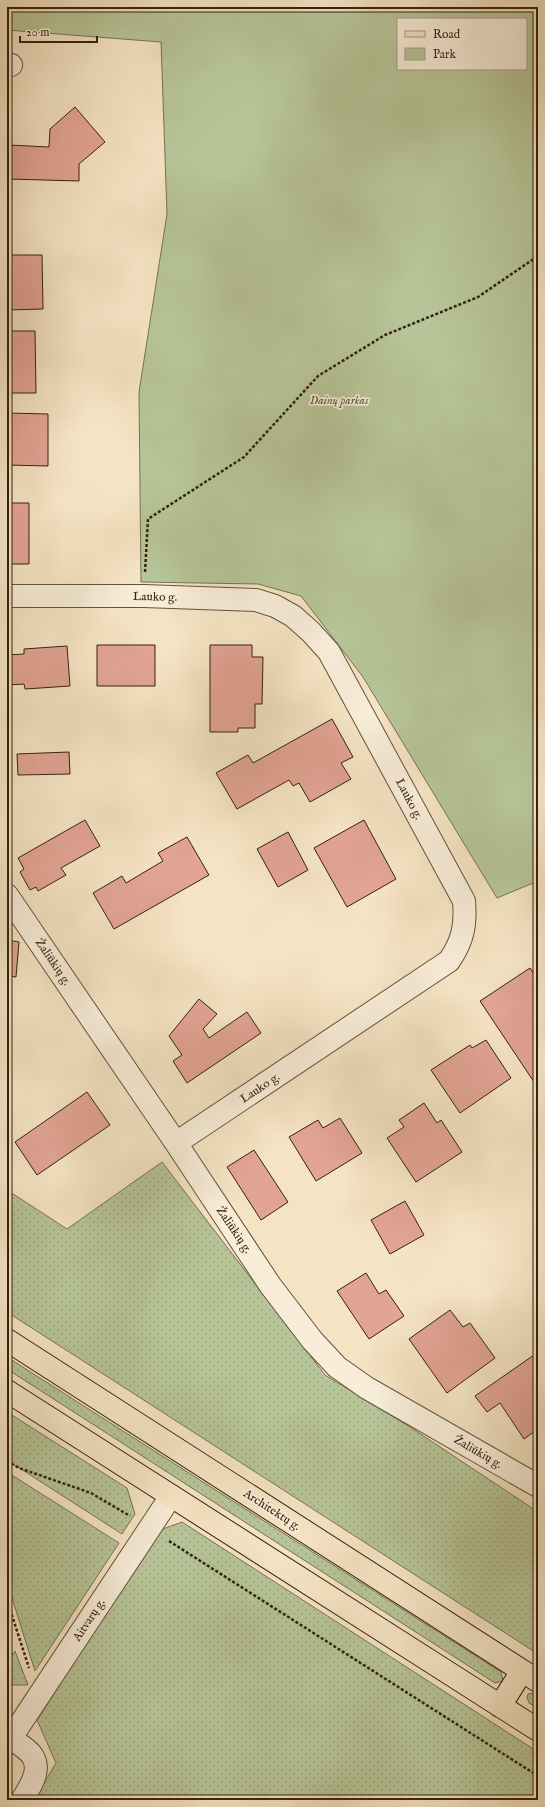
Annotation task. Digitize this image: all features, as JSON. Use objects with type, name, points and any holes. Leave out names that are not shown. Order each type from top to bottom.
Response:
[{"type":"main road","name":"Architektų g.","points":[[7,1340],[530,1676]]},
{"type":"main road","points":[[7,1391],[538,1730]]},
{"type":"main road","points":[[500,1706],[530,1676]]},
{"type":"street","name":"Lauko g.","points":[[7,596],[144,596],[256,600],[293,616],[311,632],[329,652],[464,901],[465,916],[458,948],[449,961],[176,1143]]},
{"type":"street","name":"Žaliūkių g.","points":[[7,895],[176,1143],[270,1285],[312,1340],[337,1366],[368,1388],[538,1486]]},
{"type":"street","name":"Aitvarų g.","points":[[9,1741],[171,1496]]},
{"type":"street","points":[[9,1741],[31,1754],[36,1764],[34,1781],[22,1800]]},
{"type":"path","points":[[144,596],[148,518],[244,457],[318,376],[385,335],[478,298],[538,256]]},
{"type":"path","points":[[7,1461],[19,1468],[91,1492],[149,1528],[202,1564],[538,1776]]},
{"type":"path","points":[[7,1600],[38,1698]]},
{"type":"green space","name":"Dainų parkas","points":[[7,7],[538,7],[538,881],[497,898],[363,677],[301,596],[258,584],[141,582],[139,392],[167,214],[161,42],[7,30]]},
{"type":"green space","points":[[162,1162],[325,1375],[410,1427],[538,1512],[538,1654],[7,1312],[7,1190],[67,1229]]},
{"type":"green space","points":[[7,1357],[501,1672],[503,1681],[495,1683],[7,1369]]},
{"type":"green space","points":[[7,1412],[127,1488],[135,1514],[122,1534],[7,1460]]},
{"type":"green space","points":[[7,1472],[119,1543],[35,1671],[7,1582]]},
{"type":"green space","points":[[182,1522],[538,1752],[538,1800],[34,1800],[56,1763],[37,1720],[160,1530]]},
{"type":"green space","points":[[15,1651],[28,1685],[7,1685],[7,1663]]},
{"type":"green space","points":[[533,1693],[538,1697],[538,1708],[529,1703],[527,1697],[528,1694]]},
{"type":"building","points":[[75,107],[105,142],[79,164],[79,181],[8,179],[9,145],[49,147],[50,129]]},
{"type":"building","points":[[8,255],[42,255],[43,309],[7,310]]},
{"type":"building","points":[[7,331],[35,331],[36,393],[7,393]]},
{"type":"building","points":[[7,413],[48,414],[48,466],[7,465]]},
{"type":"building","points":[[7,503],[29,503],[29,564],[7,564]]},
{"type":"building","points":[[97,645],[155,645],[155,686],[97,686]]},
{"type":"building","points":[[210,645],[252,645],[252,657],[263,657],[262,704],[255,704],[255,728],[238,728],[238,732],[210,732]]},
{"type":"building","points":[[67,646],[70,686],[25,689],[24,684],[8,685],[7,655],[24,654],[24,649]]},
{"type":"building","points":[[332,719],[353,757],[341,763],[351,779],[310,802],[299,783],[293,786],[289,780],[237,809],[216,773],[248,755],[253,763]]},
{"type":"building","points":[[69,752],[70,774],[18,775],[17,754]]},
{"type":"building","points":[[85,820],[100,846],[61,868],[66,875],[38,891],[36,887],[30,890],[20,872],[24,869],[18,858]]},
{"type":"building","points":[[364,820],[396,879],[347,907],[314,848]]},
{"type":"building","points":[[288,832],[308,870],[278,887],[257,849]]},
{"type":"building","points":[[187,837],[209,875],[114,929],[93,893],[122,876],[126,883],[163,861],[158,853]]},
{"type":"building","points":[[7,940],[19,942],[16,977],[7,976]]},
{"type":"building","points":[[530,968],[538,980],[538,1088],[480,1001]]},
{"type":"building","points":[[199,999],[217,1014],[203,1029],[209,1038],[247,1012],[261,1033],[187,1083],[173,1061],[182,1055],[169,1036]]},
{"type":"building","points":[[486,1040],[511,1078],[460,1113],[431,1070],[470,1045],[472,1048]]},
{"type":"building","points":[[87,1092],[110,1125],[37,1175],[15,1142]]},
{"type":"building","points":[[424,1103],[437,1123],[441,1120],[462,1152],[416,1182],[387,1138],[404,1127],[399,1120]]},
{"type":"building","points":[[340,1118],[362,1153],[316,1181],[289,1137],[318,1120],[323,1128]]},
{"type":"building","points":[[254,1150],[288,1202],[261,1220],[227,1167]]},
{"type":"building","points":[[405,1201],[424,1235],[390,1254],[371,1220]]},
{"type":"building","points":[[366,1273],[379,1294],[386,1290],[404,1316],[369,1339],[337,1291]]},
{"type":"building","points":[[450,1310],[463,1327],[470,1323],[495,1358],[447,1393],[409,1339]]},
{"type":"building","points":[[534,1355],[538,1360],[538,1429],[524,1439],[500,1403],[487,1412],[475,1396]]}]
